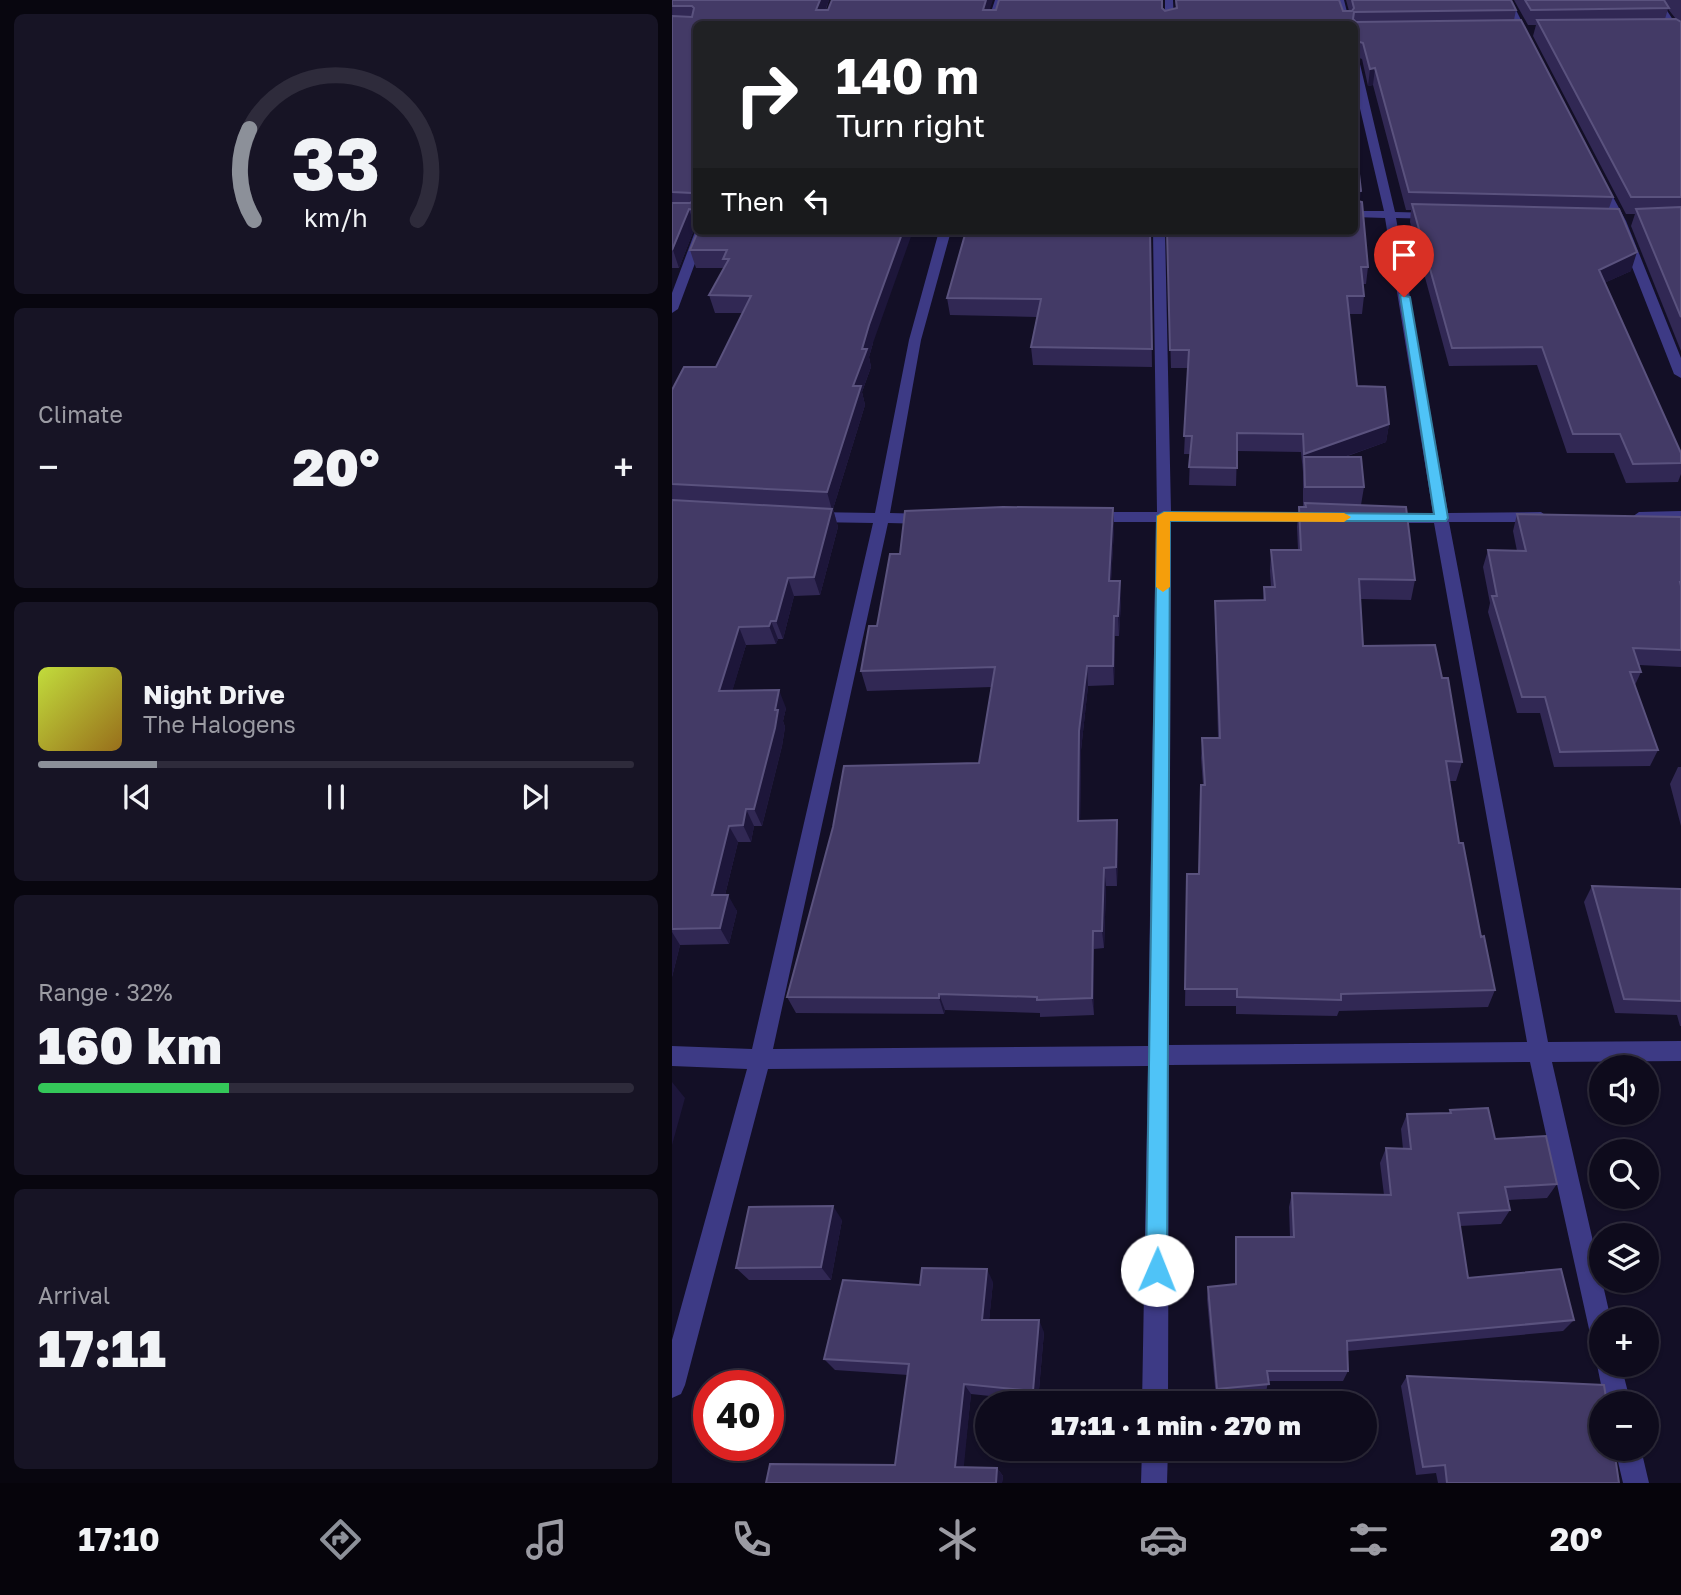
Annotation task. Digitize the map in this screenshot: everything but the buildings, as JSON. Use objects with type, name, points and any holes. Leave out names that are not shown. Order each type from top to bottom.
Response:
[{"type":"street","points":[[992,21],[999,0]]},
{"type":"street","points":[[1169,0],[1170,21]]},
{"type":"street","points":[[1340,0],[1345,21]]},
{"type":"street","points":[[1507,0],[1536,54]]},
{"type":"street","points":[[1656,0],[1681,38]]},
{"type":"street","points":[[1660,29],[1677,29]]},
{"type":"street","points":[[1511,30],[1538,30]]},
{"type":"street","points":[[1358,77],[1390,215],[1441,518],[1539,1053],[1596,1307]]},
{"type":"street","points":[[1596,173],[1626,221],[1681,374]]},
{"type":"street","points":[[1358,214],[1444,216]]},
{"type":"street","points":[[1606,221],[1626,221]]},
{"type":"street","points":[[672,309],[700,235]]},
{"type":"street","points":[[672,1385],[760,1059],[881,520],[915,340],[944,235]]},
{"type":"street","points":[[1155,1391],[1164,516],[1158,235]]},
{"type":"street","points":[[797,516],[881,520],[948,519]]},
{"type":"street","points":[[1628,517],[1681,516]]},
{"type":"street","points":[[1070,517],[1330,517]]},
{"type":"street","points":[[1372,518],[1561,517]]},
{"type":"street","points":[[672,1056],[760,1059],[1681,1051]]},
{"type":"street","points":[[1154,1483],[1155,1461]]},
{"type":"street","points":[[1631,1461],[1636,1483]]},
{"type":"slow traffic","points":[[1163,587],[1164,516],[1344,517]]},
{"type":"route","points":[[1157,1270],[1164,516],[1441,518],[1404,297]]}]
